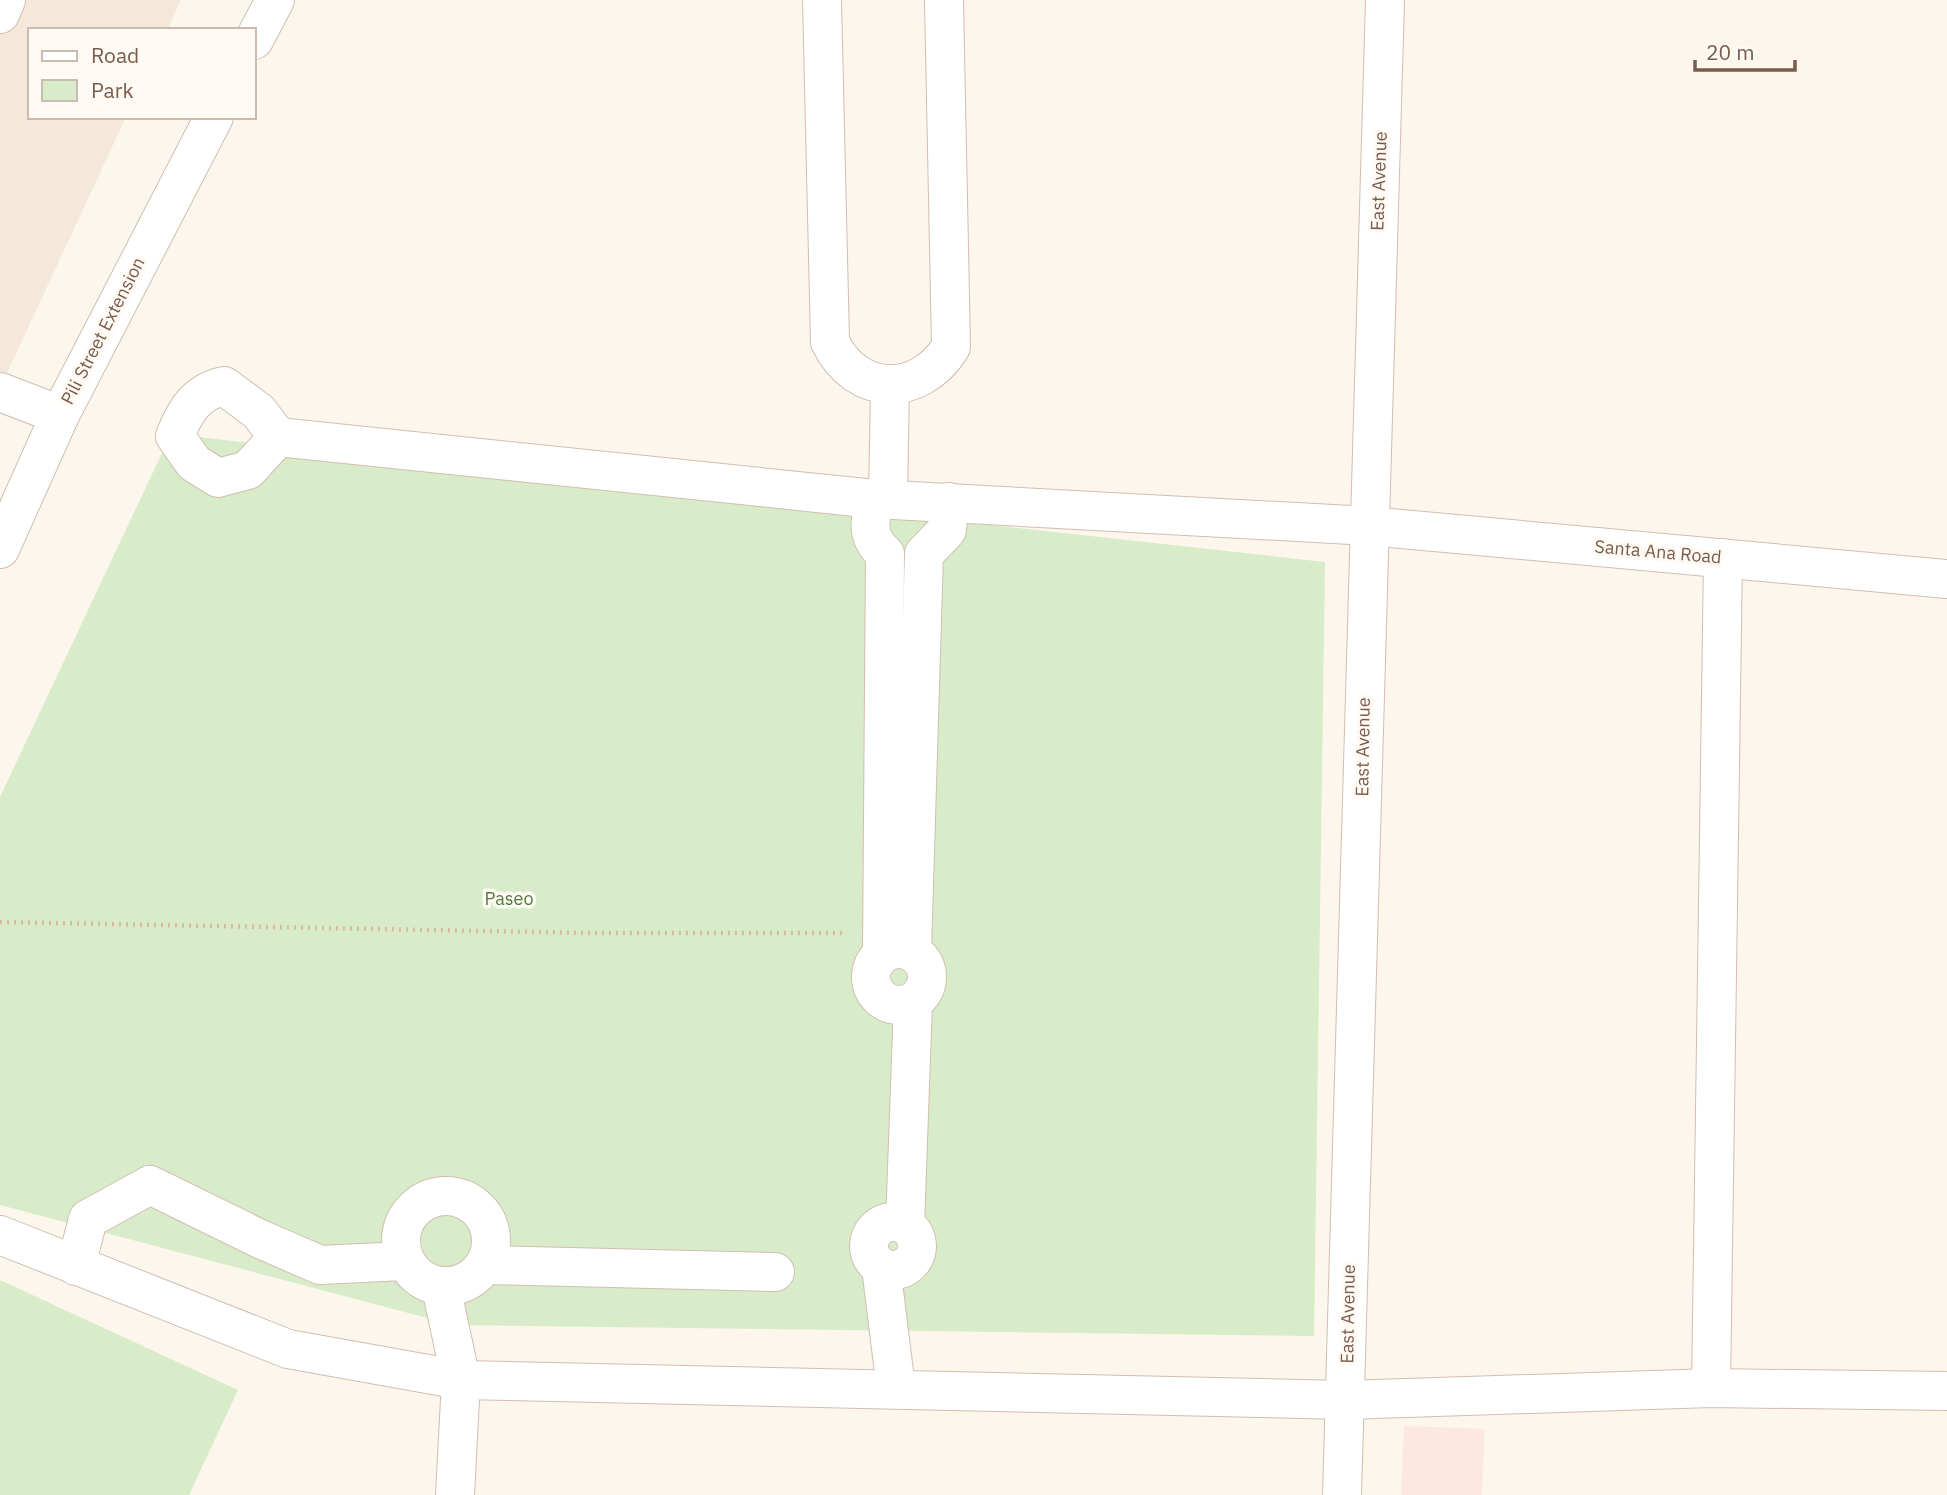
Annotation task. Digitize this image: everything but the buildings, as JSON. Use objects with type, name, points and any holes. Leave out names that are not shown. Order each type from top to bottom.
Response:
[{"type":"street","points":[[0,14],[6,0]]},
{"type":"street","points":[[256,36],[275,0]]},
{"type":"street","points":[[822,0],[830,342],[837,356],[860,377],[890,384],[906,383],[932,371],[951,347],[944,0]]},
{"type":"street","name":"East Avenue","points":[[1342,1495],[1385,0]]},
{"type":"street","name":"Pili Street Extension","points":[[0,549],[60,415],[213,119]]},
{"type":"street","points":[[890,384],[881,499],[869,523],[870,534],[885,554],[892,946]]},
{"type":"street","points":[[0,392],[60,415]]},
{"type":"street","points":[[278,437],[881,499],[949,502],[947,530],[923,554],[897,557],[885,554]]},
{"type":"street","name":"Santa Ana Road","points":[[949,502],[1369,526],[1947,579]]},
{"type":"street","points":[[892,946],[923,554]]},
{"type":"street","points":[[1711,1388],[1723,558]]},
{"type":"street","points":[[892,946],[923,961],[928,976],[924,991],[901,1003],[892,1225],[916,1238],[915,1256],[892,1268],[907,1389]]},
{"type":"street","points":[[76,1266],[88,1219],[150,1185],[320,1265],[404,1261]]},
{"type":"street","points":[[442,1195],[467,1200],[487,1220],[492,1240],[485,1265],[467,1282],[441,1287],[418,1278],[404,1261],[400,1249],[401,1229],[421,1202],[442,1195]]},
{"type":"street","points":[[0,1235],[288,1349],[461,1380],[1346,1400],[1711,1388],[1947,1391]]},
{"type":"street","points":[[485,1265],[775,1272]]},
{"type":"street","points":[[441,1287],[461,1380],[455,1495]]},
{"type":"path","points":[[0,922],[589,933],[892,946]]},
{"type":"shaded area","points":[[0,0],[181,0],[168,28],[28,28],[28,119],[125,119],[0,388]]},
{"type":"shaded area","points":[[1404,1426],[1485,1429],[1482,1495],[1401,1495]]},
{"type":"green space","name":"Paseo","points":[[171,434],[1325,562],[1314,1336],[454,1325],[0,1205],[0,797]]},
{"type":"green space","points":[[0,1280],[238,1390],[189,1495],[0,1495]]}]
